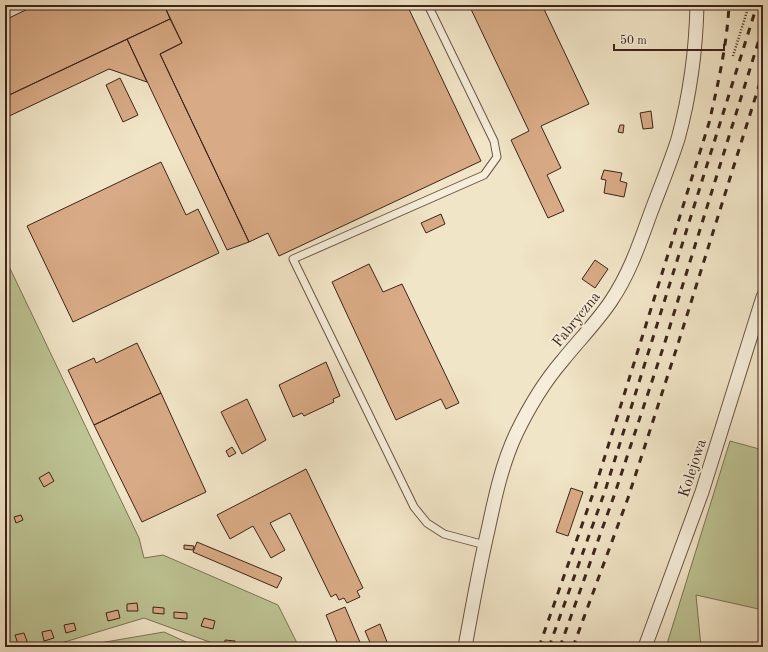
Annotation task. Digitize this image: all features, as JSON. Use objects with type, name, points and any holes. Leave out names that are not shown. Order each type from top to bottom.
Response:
[{"type":"street","name":"Fabryczna","points":[[465,647],[495,497],[502,471],[516,434],[546,382],[603,313],[623,281],[638,249],[666,174],[683,120],[694,61],[697,5]]},
{"type":"street","name":"Kolejowa","points":[[645,647],[702,492],[763,298]]},
{"type":"lane","points":[[428,5],[494,141],[497,157],[484,175],[293,259],[414,507],[427,523],[444,534],[485,545]]},
{"type":"path","points":[[733,56],[749,5]]},
{"type":"green space","points":[[5,258],[139,538],[144,558],[163,555],[278,605],[299,647],[217,647],[215,644],[144,618],[48,647],[5,647]]},
{"type":"green space","points":[[730,441],[763,450],[763,610],[696,595],[701,647],[666,647]]},
{"type":"green space","points":[[164,632],[197,647],[76,647]]},
{"type":"building","points":[[36,5],[164,5],[170,19],[5,97],[5,20]]},
{"type":"building","points":[[164,5],[407,5],[481,161],[279,256],[268,233],[249,242],[160,54],[182,43]]},
{"type":"building","points":[[469,5],[542,5],[589,104],[541,126],[561,168],[547,175],[564,211],[548,218],[511,140],[529,131]]},
{"type":"building","points":[[170,19],[182,43],[160,54],[249,242],[227,250],[127,39]]},
{"type":"building","points":[[127,39],[147,82],[109,69],[5,118],[5,97]]},
{"type":"building","points":[[120,78],[138,115],[123,122],[106,85]]},
{"type":"building","points":[[651,111],[653,128],[643,129],[640,113]]},
{"type":"building","points":[[620,125],[624,125],[623,133],[618,132]]},
{"type":"building","points":[[5,132],[9,141],[5,143]]},
{"type":"building","points":[[161,162],[186,215],[198,209],[219,253],[73,322],[27,226]]},
{"type":"building","points":[[604,170],[622,173],[620,181],[627,183],[624,197],[604,193],[606,180],[601,179]]},
{"type":"building","points":[[441,214],[445,224],[426,233],[421,223]]},
{"type":"building","points":[[595,260],[608,269],[595,288],[582,279]]},
{"type":"building","points":[[369,264],[383,292],[402,284],[459,403],[446,409],[441,399],[396,420],[332,282]]},
{"type":"building","points":[[137,343],[161,393],[94,425],[68,370],[94,358],[96,363]]},
{"type":"building","points":[[326,362],[340,396],[333,399],[334,402],[304,416],[302,413],[293,417],[279,385]]},
{"type":"building","points":[[161,393],[206,492],[142,522],[94,425]]},
{"type":"building","points":[[247,399],[266,440],[242,454],[221,412]]},
{"type":"building","points":[[6,426],[10,434],[5,437],[5,427]]},
{"type":"building","points":[[232,447],[236,453],[229,457],[226,451]]},
{"type":"building","points":[[306,469],[363,588],[357,591],[360,597],[347,603],[344,598],[339,600],[336,594],[331,597],[290,513],[270,523],[285,550],[271,558],[253,526],[230,539],[217,515]]},
{"type":"building","points":[[49,472],[54,481],[44,487],[39,478]]},
{"type":"building","points":[[571,488],[583,492],[568,536],[556,532]]},
{"type":"building","points":[[21,515],[23,520],[16,523],[14,517]]},
{"type":"building","points":[[197,542],[282,578],[277,588],[193,552]]},
{"type":"building","points":[[184,545],[194,546],[193,550],[184,549]]},
{"type":"building","points":[[137,603],[138,611],[127,611],[127,604]]},
{"type":"building","points":[[153,607],[164,608],[164,614],[153,613]]},
{"type":"building","points":[[345,607],[362,647],[339,647],[326,615]]},
{"type":"building","points":[[118,610],[120,618],[108,621],[106,613]]},
{"type":"building","points":[[174,612],[187,613],[187,619],[174,618]]},
{"type":"building","points":[[204,618],[215,621],[213,629],[201,626]]},
{"type":"building","points":[[74,623],[76,630],[66,633],[64,625]]},
{"type":"building","points":[[380,624],[389,647],[372,647],[365,631]]},
{"type":"building","points":[[51,630],[54,638],[44,641],[42,632]]},
{"type":"building","points":[[24,633],[28,644],[19,647],[15,635]]},
{"type":"building","points":[[225,640],[235,641],[234,645],[225,645]]},
{"type":"railway","points":[[539,647],[595,488],[709,123],[724,50],[729,5]]},
{"type":"railway","points":[[549,647],[605,491],[757,5]]},
{"type":"railway","points":[[560,647],[615,493],[665,342],[763,27]]},
{"type":"railway","points":[[573,647],[628,498],[763,73]]}]
